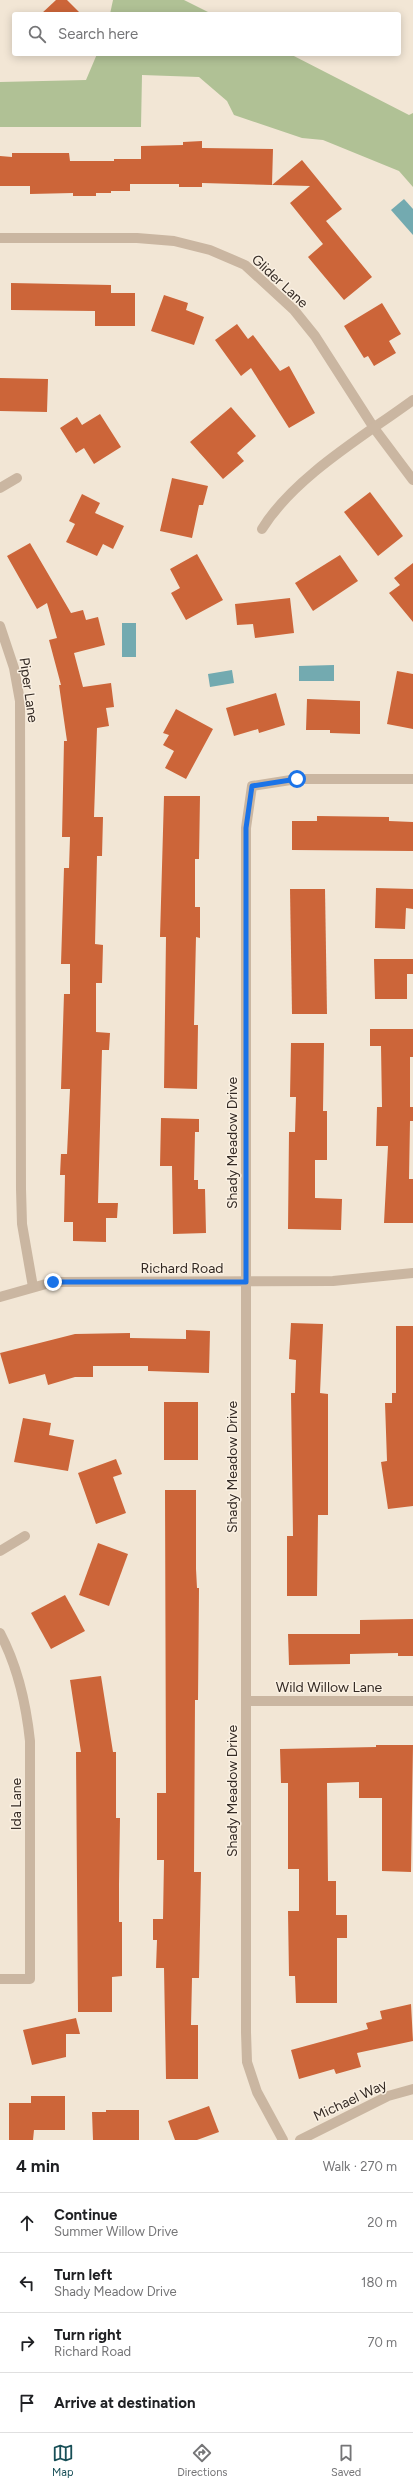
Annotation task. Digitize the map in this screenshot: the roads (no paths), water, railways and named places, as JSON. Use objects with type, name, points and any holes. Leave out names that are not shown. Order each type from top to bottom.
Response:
[{"type":"street","name":"Glider Lane","points":[[0,238],[137,238],[174,241],[210,250],[245,265],[294,310],[315,336],[374,428],[413,480]]},
{"type":"street","points":[[262,528],[275,508],[293,488],[413,400]]},
{"type":"street","points":[[0,488],[17,478]]},
{"type":"street","name":"Piper Lane","points":[[0,626],[14,668],[20,708],[21,1189],[22,1224],[33,1287]]},
{"type":"street","name":"Shady Meadow Drive","points":[[283,2140],[256,2092],[247,2062],[246,828],[252,786],[297,779],[413,779]]},
{"type":"street","name":"Richard Road","points":[[0,1297],[53,1282],[333,1281],[413,1273]]},
{"type":"street","points":[[0,1551],[25,1536]]},
{"type":"street","name":"Ida Lane","points":[[0,1633],[19,1676],[27,1708],[30,1741],[30,1979],[0,1979]]},
{"type":"street","name":"Wild Willow Lane","points":[[246,1701],[413,1701]]},
{"type":"street","name":"Michael Way","points":[[300,2140],[388,2096],[413,2089]]},
{"type":"water","points":[[404,199],[413,209],[413,235],[391,210]]},
{"type":"water","points":[[122,623],[136,623],[136,657],[122,657]]},
{"type":"water","points":[[334,665],[334,681],[299,681],[299,666]]},
{"type":"water","points":[[232,670],[234,683],[210,687],[208,674]]}]
